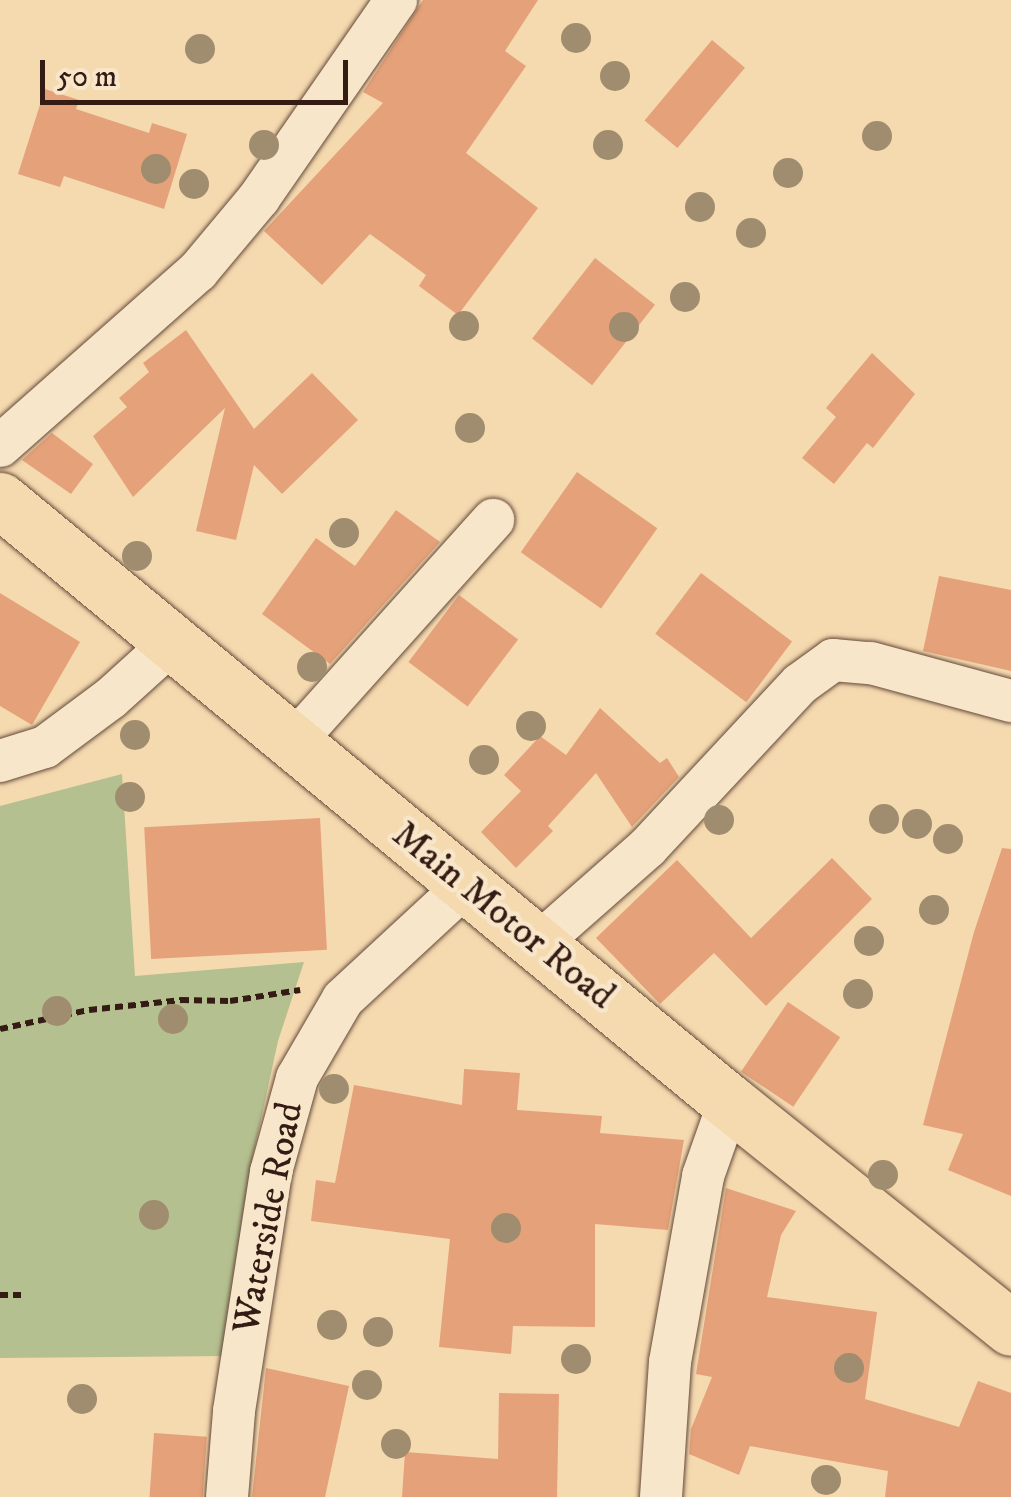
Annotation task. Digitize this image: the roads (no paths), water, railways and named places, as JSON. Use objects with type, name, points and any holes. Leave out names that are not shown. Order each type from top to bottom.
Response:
[{"type":"main road","name":"Main Motor Road","points":[[0,500],[730,1102],[1011,1328]]},
{"type":"street","points":[[0,446],[198,271],[259,198],[396,0]]},
{"type":"street","points":[[293,743],[493,520]]},
{"type":"street","points":[[0,761],[45,748],[112,698],[173,642]]},
{"type":"street","points":[[538,944],[647,848],[800,684],[833,660],[870,663],[1011,701]]},
{"type":"street","name":"Waterside Road","points":[[227,1497],[234,1411],[272,1172],[297,1078],[343,999],[466,884]]},
{"type":"street","points":[[661,1497],[670,1362],[702,1176],[730,1102]]}]
